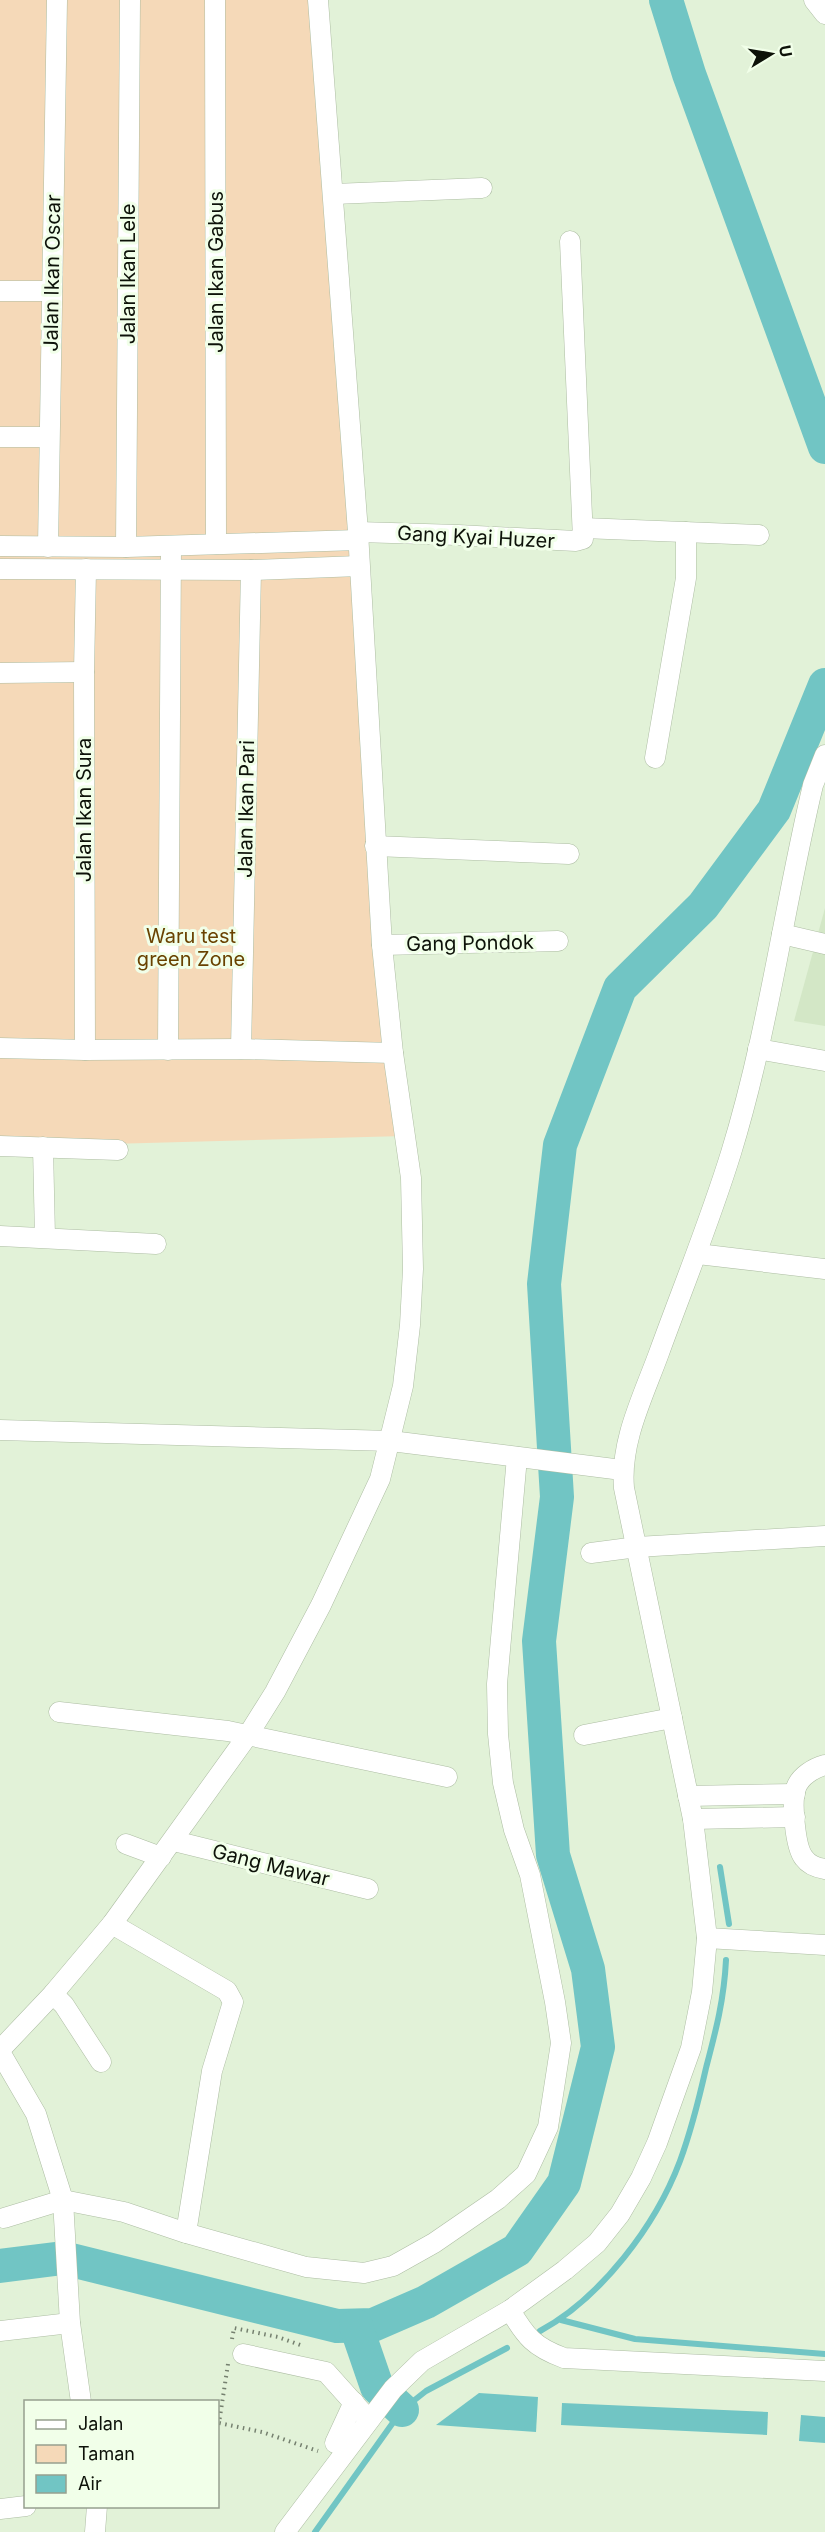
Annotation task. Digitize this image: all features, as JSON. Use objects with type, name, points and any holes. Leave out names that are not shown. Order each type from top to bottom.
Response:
[{"type":"street","name":"Jalan Ikan Oscar","points":[[48,547],[57,0]]},
{"type":"street","name":"Jalan Ikan Lele","points":[[126,547],[130,0]]},
{"type":"street","name":"Jalan Ikan Gabus","points":[[215,0],[216,544]]},
{"type":"street","points":[[81,2400],[70,2324],[64,2208],[36,2114],[0,2051],[53,1994],[111,1924],[174,1841],[248,1735],[321,1605],[380,1479],[404,1386],[414,1269],[411,1178],[393,1053],[382,945],[358,536],[318,0]]},
{"type":"street","points":[[813,0],[825,14]]},
{"type":"street","points":[[334,194],[482,188]]},
{"type":"street","points":[[570,241],[583,528],[759,536]]},
{"type":"street","points":[[0,291],[52,291]]},
{"type":"street","points":[[0,437],[49,437]]},
{"type":"street","name":"Gang Kyai Huzer","points":[[358,536],[458,535],[579,542],[584,537],[583,528]]},
{"type":"street","points":[[655,758],[686,578],[686,532]]},
{"type":"street","points":[[0,546],[171,546],[358,536]]},
{"type":"street","points":[[168,1050],[171,546]]},
{"type":"street","points":[[0,569],[250,570],[359,566]]},
{"type":"street","name":"Jalan Ikan Sura","points":[[85,1050],[86,569]]},
{"type":"street","name":"Jalan Ikan Pari","points":[[242,1049],[250,570]]},
{"type":"street","points":[[0,673],[84,672]]},
{"type":"street","points":[[285,2532],[337,2451],[374,2414],[393,2389],[423,2361],[514,2318],[597,2243],[620,2214],[641,2178],[657,2143],[691,2048],[702,1992],[706,1938],[693,1819],[622,1470],[634,1421],[698,1254],[732,1151],[786,935],[820,787],[825,755]]},
{"type":"street","points":[[375,846],[569,854]]},
{"type":"street","points":[[786,935],[820,943]]},
{"type":"street","name":"Gang Pondok","points":[[382,945],[558,941]]},
{"type":"street","points":[[0,1048],[242,1049],[393,1053]]},
{"type":"street","points":[[758,1049],[825,1060]]},
{"type":"street","points":[[0,1146],[118,1150]]},
{"type":"street","points":[[43,1147],[45,1237]]},
{"type":"street","points":[[0,1236],[156,1244]]},
{"type":"street","points":[[698,1254],[825,1269]]},
{"type":"street","points":[[0,1430],[391,1441],[622,1470]]},
{"type":"street","points":[[4,2218],[64,2208],[124,2212],[186,2233],[306,2267],[364,2273],[393,2266],[454,2230],[498,2199],[526,2174],[548,2127],[561,2043],[530,1875],[514,1830],[502,1783],[498,1734],[498,1673],[524,1457]]},
{"type":"street","points":[[591,1553],[637,1547],[825,1536]]},
{"type":"street","points":[[59,1712],[248,1735],[447,1777]]},
{"type":"street","points":[[584,1735],[672,1718]]},
{"type":"street","points":[[825,1765],[804,1776],[796,1786],[795,1794],[799,1847],[804,1858],[816,1867],[825,1869]]},
{"type":"street","points":[[688,1796],[795,1794]]},
{"type":"street","points":[[693,1819],[795,1817]]},
{"type":"street","name":"Gang Mawar","points":[[174,1841],[368,1889]]},
{"type":"street","points":[[126,1844],[161,1857]]},
{"type":"street","points":[[111,1924],[227,1991],[233,2002],[214,2062],[207,2095],[186,2233]]},
{"type":"street","points":[[706,1938],[825,1945]]},
{"type":"street","points":[[53,1994],[64,2005],[101,2062]]},
{"type":"street","points":[[514,2318],[532,2343],[544,2351],[564,2358],[825,2371]]},
{"type":"street","points":[[0,2331],[70,2324]]},
{"type":"street","points":[[234,2354],[326,2372],[354,2402],[374,2414]]},
{"type":"street","points":[[337,2451],[354,2402]]},
{"type":"street","points":[[0,2509],[24,2506]]},
{"type":"street","points":[[95,2532],[97,2508]]},
{"type":"path","points":[[309,2348],[278,2337],[234,2328],[234,2354],[219,2423],[337,2451]]},
{"type":"shaded area","points":[[825,908],[825,1026],[794,1021]]},
{"type":"green space","name":"Waru test green Zone","points":[[0,0],[318,0],[404,1136],[0,1147]]},
{"type":"water","points":[[479,2393],[538,2397],[536,2432],[436,2425]]},
{"type":"water","points":[[562,2403],[768,2412],[767,2435],[561,2425]]},
{"type":"water","points":[[801,2415],[825,2417],[825,2443],[799,2441]]},
{"type":"waterway","points":[[666,0],[689,74],[825,447]]},
{"type":"waterway","points":[[0,2266],[63,2258],[337,2326],[373,2325],[426,2302],[517,2250],[564,2183],[598,2047],[588,1969],[553,1855],[539,1641],[557,1497],[544,1284],[560,1145],[620,988],[703,906],[774,810],[825,685]]},
{"type":"waterway","points":[[720,1867],[729,1924]]},
{"type":"waterway","points":[[540,2331],[563,2317],[605,2280],[641,2234],[670,2185],[684,2150],[698,2103],[719,2015],[726,1960]]},
{"type":"waterway","points":[[561,2320],[635,2339],[825,2354]]},
{"type":"waterway","points":[[356,2326],[377,2387],[402,2410]]},
{"type":"waterway","points":[[315,2532],[402,2410],[426,2391],[507,2348]]}]
